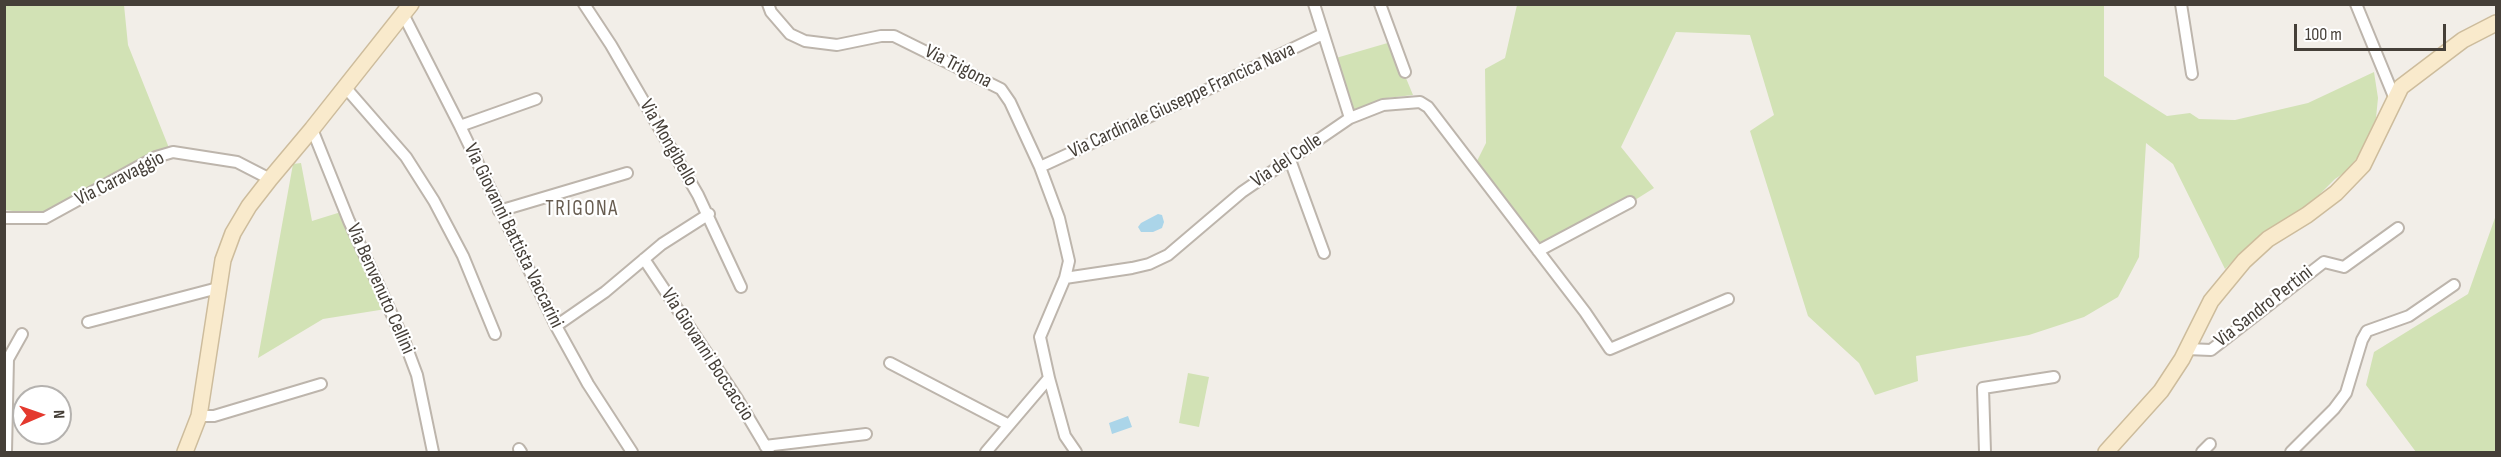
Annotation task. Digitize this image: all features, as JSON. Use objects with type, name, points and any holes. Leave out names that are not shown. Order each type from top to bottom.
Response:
[{"type":"street","name":"Via Mongibello","points":[[584,4],[611,45],[709,214],[741,287]]},
{"type":"street","name":"Via Trigona","points":[[768,4],[771,12],[790,34],[805,41],[837,45],[881,36],[894,36],[1000,89],[1010,102],[1040,167],[1059,218],[1069,261],[1065,278]]},
{"type":"street","points":[[1314,4],[1350,118]]},
{"type":"street","points":[[1380,4],[1405,72]]},
{"type":"street","points":[[2181,4],[2192,74]]},
{"type":"street","points":[[2356,4],[2395,99]]},
{"type":"street","points":[[185,453],[199,416],[223,260],[233,233],[249,206],[407,9]]},
{"type":"street","name":"Via Giovanni Battista Vaccarini","points":[[407,9],[460,126],[556,326],[588,384],[632,453]]},
{"type":"street","points":[[2106,453],[2161,391],[2187,349],[2211,301],[2244,261],[2268,239],[2307,215],[2336,193],[2363,165],[2401,87],[2417,72],[2463,40],[2496,23]]},
{"type":"street","name":"Via Cardinale Giuseppe Francica Nava","points":[[1040,167],[1323,34]]},
{"type":"street","points":[[345,87],[406,157],[434,201],[463,256],[495,334]]},
{"type":"street","points":[[460,126],[536,99]]},
{"type":"street","name":"Via del Colle","points":[[1065,278],[1132,268],[1149,264],[1168,255],[1242,192],[1350,118],[1383,105],[1420,102],[1428,107],[1585,312],[1610,349],[1728,299]]},
{"type":"street","name":"Via Benvenuto Cellini","points":[[312,129],[349,221],[417,375],[433,453]]},
{"type":"street","name":"Via Caravaggio","points":[[4,218],[45,218],[156,157],[173,152],[237,162],[270,179]]},
{"type":"street","points":[[1290,160],[1324,253]]},
{"type":"street","points":[[500,211],[627,173]]},
{"type":"street","points":[[1538,251],[1630,202]]},
{"type":"street","points":[[556,326],[605,292],[644,258],[709,214]]},
{"type":"street","name":"Via Sandro Pertini","points":[[2187,349],[2211,350],[2324,262],[2344,267],[2398,228]]},
{"type":"street","name":"Via Giovanni Boccaccio","points":[[644,258],[767,449]]},
{"type":"street","points":[[1065,278],[1040,337],[1065,436],[1076,453]]},
{"type":"street","points":[[2291,453],[2334,409],[2346,393],[2362,340],[2367,331],[2409,316],[2454,285]]},
{"type":"street","points":[[88,322],[218,288]]},
{"type":"street","points":[[6,453],[8,359],[22,334]]},
{"type":"street","points":[[890,363],[1009,425]]},
{"type":"street","points":[[1985,453],[1983,388],[2054,377]]},
{"type":"street","points":[[987,453],[1049,378]]},
{"type":"street","points":[[199,416],[214,416],[321,384]]},
{"type":"street","points":[[767,449],[866,434]]},
{"type":"green space","points":[[5,5],[124,5],[128,45],[169,148],[45,215],[5,210]]},
{"type":"green space","points":[[1517,5],[2104,5],[2104,76],[2167,116],[2190,113],[2199,119],[2235,120],[2308,103],[2374,72],[2378,98],[2376,118],[2360,154],[2347,171],[2335,179],[2305,209],[2256,239],[2225,269],[2173,164],[2146,143],[2139,257],[2118,297],[2084,317],[2029,335],[1916,356],[1918,381],[1875,395],[1859,363],[1808,316],[1750,131],[1774,115],[1750,35],[1676,32],[1621,147],[1654,188],[1635,200],[1633,196],[1538,244],[1477,161],[1486,143],[1485,69],[1505,58]]},
{"type":"green space","points":[[1391,42],[1413,95],[1387,98],[1352,111],[1336,58]]},
{"type":"green space","points":[[301,163],[312,221],[341,212],[386,309],[323,319],[258,358],[293,164]]},
{"type":"green space","points":[[2496,215],[2496,452],[2416,452],[2366,385],[2374,352],[2468,294]]},
{"type":"green space","points":[[1188,373],[1209,377],[1199,427],[1179,423]]},
{"type":"water","points":[[1158,214],[1162,215],[1164,222],[1162,228],[1153,232],[1141,232],[1138,227],[1141,223]]},
{"type":"water","points":[[1128,416],[1132,427],[1112,434],[1109,423]]},
{"type":"district","name":"TRIGONA","points":[[582,210]]}]
